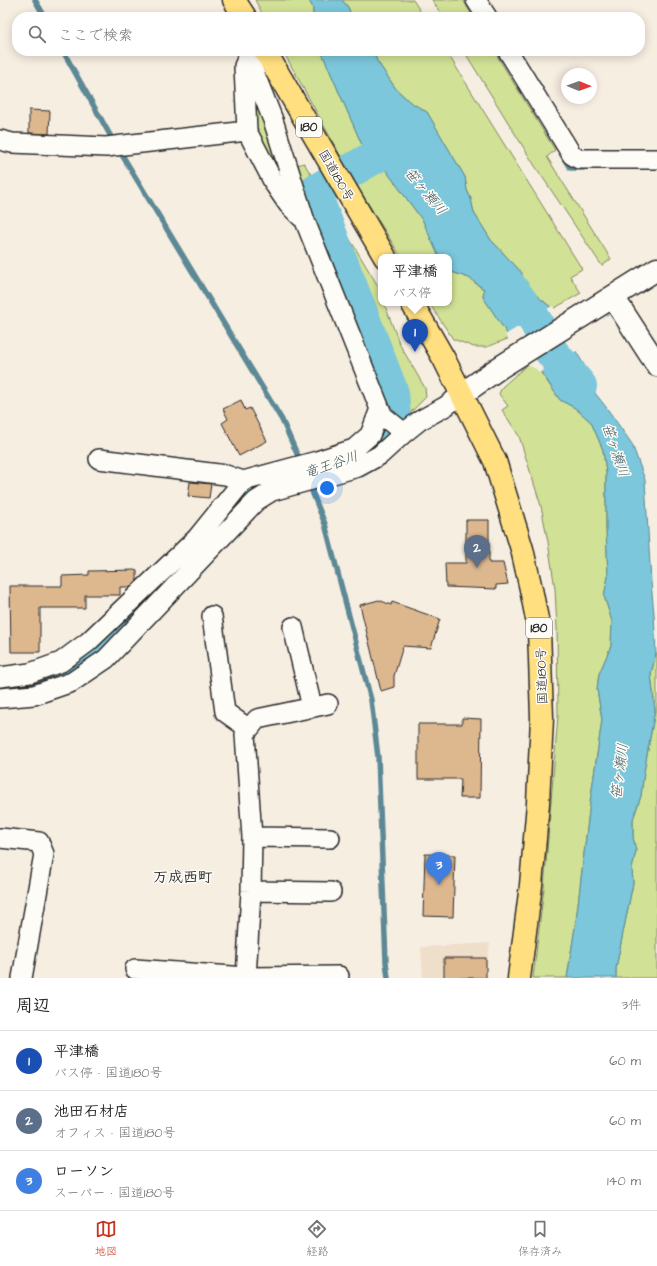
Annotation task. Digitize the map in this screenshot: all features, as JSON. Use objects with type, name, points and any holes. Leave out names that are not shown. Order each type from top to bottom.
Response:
[{"type":"highway","points":[[234,0],[242,12]]},
{"type":"highway","name":"国道180号","points":[[259,56],[340,179],[383,254]]},
{"type":"highway","name":"国道180号","points":[[414,306],[462,394],[495,461],[522,549],[539,630],[542,718],[538,803],[531,885],[519,978]]},
{"type":"street","points":[[476,0],[484,12]]},
{"type":"street","points":[[253,56],[244,66],[247,131],[274,185],[288,204],[305,221]]},
{"type":"street","points":[[255,56],[252,68],[273,120],[305,221],[382,413],[401,431]]},
{"type":"street","points":[[511,56],[572,155],[579,159],[657,159]]},
{"type":"street","points":[[0,140],[12,143],[106,147],[247,131]]},
{"type":"street","points":[[320,469],[358,468],[380,455],[401,431],[446,406],[499,368],[612,298],[657,268]]},
{"type":"street","points":[[612,298],[657,365]]},
{"type":"street","points":[[0,678],[30,673],[61,662],[88,642],[197,538],[243,481],[255,477],[293,477],[320,469],[354,449],[370,435],[382,413]]},
{"type":"street","points":[[99,459],[226,475],[243,481]]},
{"type":"street","points":[[0,698],[34,695],[72,682],[106,659],[256,501],[293,477]]},
{"type":"street","points":[[212,616],[225,712],[249,729]]},
{"type":"street","points":[[246,977],[251,891],[252,837],[245,734],[257,719],[320,705],[293,627]]},
{"type":"street","points":[[252,837],[330,838]]},
{"type":"street","points":[[0,838],[39,842],[44,854],[22,978]]},
{"type":"street","points":[[251,891],[331,892]]},
{"type":"street","points":[[135,969],[246,977],[339,976]]},
{"type":"shaded area","points":[[490,943],[485,978],[423,978],[421,947]]},
{"type":"green space","points":[[255,0],[309,0],[313,8],[313,12],[261,12]]},
{"type":"green space","points":[[342,0],[413,0],[421,12],[350,12]]},
{"type":"green space","points":[[432,0],[463,0],[470,12],[440,12]]},
{"type":"green space","points":[[286,56],[323,56],[366,154],[346,166]]},
{"type":"green space","points":[[375,56],[449,56],[582,269],[570,276],[581,293],[553,309],[536,295],[522,289],[522,273],[491,240],[474,213],[471,199],[467,190],[465,177],[427,112],[410,102],[396,89]]},
{"type":"green space","points":[[467,56],[497,56],[555,150],[547,157],[611,259],[602,266],[535,166]]},
{"type":"green space","points":[[248,87],[271,123],[295,201],[251,130]]},
{"type":"green space","points":[[304,163],[378,286],[378,306],[385,306],[400,345],[425,388],[426,397],[400,423],[394,418],[308,219],[297,165]]},
{"type":"green space","points":[[382,165],[423,221],[438,254],[399,254],[353,179]]},
{"type":"green space","points":[[452,272],[469,278],[484,290],[483,297],[510,338],[487,347],[474,347],[453,339],[431,306],[452,306]]},
{"type":"green space","points":[[528,364],[537,367],[560,400],[575,408],[591,422],[603,450],[606,472],[608,577],[604,596],[612,621],[611,646],[599,674],[597,689],[602,720],[590,803],[576,921],[567,978],[533,978],[544,888],[558,716],[555,589],[541,506],[519,436],[502,410],[508,406],[499,394],[502,387]]},
{"type":"green space","points":[[656,653],[657,978],[616,978],[616,968],[633,883],[632,869],[636,851],[633,837],[633,819],[641,796],[655,710],[651,674]]},
{"type":"water","points":[[309,0],[342,0],[350,12],[313,12],[313,8]]},
{"type":"water","points":[[323,56],[375,56],[396,89],[410,102],[427,112],[465,177],[467,190],[471,199],[474,213],[491,240],[522,273],[522,289],[536,295],[553,309],[510,338],[483,297],[484,289],[469,278],[452,272],[452,254],[438,254],[423,221],[382,165],[353,179],[346,166],[366,154]]},
{"type":"water","points":[[568,338],[586,368],[595,393],[632,444],[645,480],[656,653],[651,674],[655,710],[641,796],[633,819],[633,837],[636,851],[632,869],[633,883],[616,968],[616,978],[567,978],[576,921],[590,803],[602,720],[597,689],[599,674],[611,646],[612,621],[604,596],[608,577],[606,472],[603,450],[591,422],[575,408],[560,400],[538,367]]},
{"type":"pier","points":[[552,306],[555,309],[554,311],[511,340],[505,335]]},
{"type":"pier","points":[[569,336],[578,350],[539,373],[536,369],[526,364],[526,363]]},
{"type":"building","points":[[29,110],[50,111],[49,134],[29,133]]},
{"type":"building","points":[[241,400],[245,410],[250,408],[267,441],[239,456],[222,423],[228,419],[223,409]]},
{"type":"building","points":[[190,482],[211,484],[209,498],[188,496]]},
{"type":"building","points":[[466,520],[489,520],[489,563],[503,563],[508,584],[496,585],[496,589],[446,587],[445,563],[466,563]]},
{"type":"building","points":[[137,570],[137,580],[130,587],[120,587],[120,595],[85,595],[85,608],[40,608],[40,652],[11,652],[10,586],[62,586],[62,576],[89,575],[89,571]]},
{"type":"building","points":[[379,600],[391,605],[392,602],[440,619],[431,648],[403,646],[394,676],[394,687],[381,691],[360,605]]},
{"type":"building","points":[[462,718],[481,719],[480,798],[460,798],[461,779],[418,779],[418,724],[462,724]]},
{"type":"building","points":[[425,854],[455,855],[453,917],[423,916]]},
{"type":"building","points":[[444,958],[486,958],[486,978],[444,978]]},
{"type":"waterway","points":[[35,0],[42,12]]},
{"type":"waterway","points":[[66,56],[110,135],[282,420],[301,463]]},
{"type":"waterway","name":"竜王谷川","points":[[0,687],[31,682],[64,672],[95,652],[239,503],[263,486],[351,460],[375,445],[394,418],[392,393],[314,192],[390,148]]},
{"type":"waterway","points":[[564,158],[570,168],[583,168]]},
{"type":"waterway","name":"笹ヶ瀬川","points":[[508,284],[536,322],[550,350],[580,386]]},
{"type":"waterway","points":[[309,484],[325,524],[371,700],[378,757],[386,962],[388,978]]},
{"type":"place","name":"平津橋","points":[[415,352]]},
{"type":"place","name":"池田石材店","points":[[477,568]]},
{"type":"place","name":"ローソン","points":[[439,885]]},
{"type":"district","name":"万成西町","points":[[183,877]]}]
